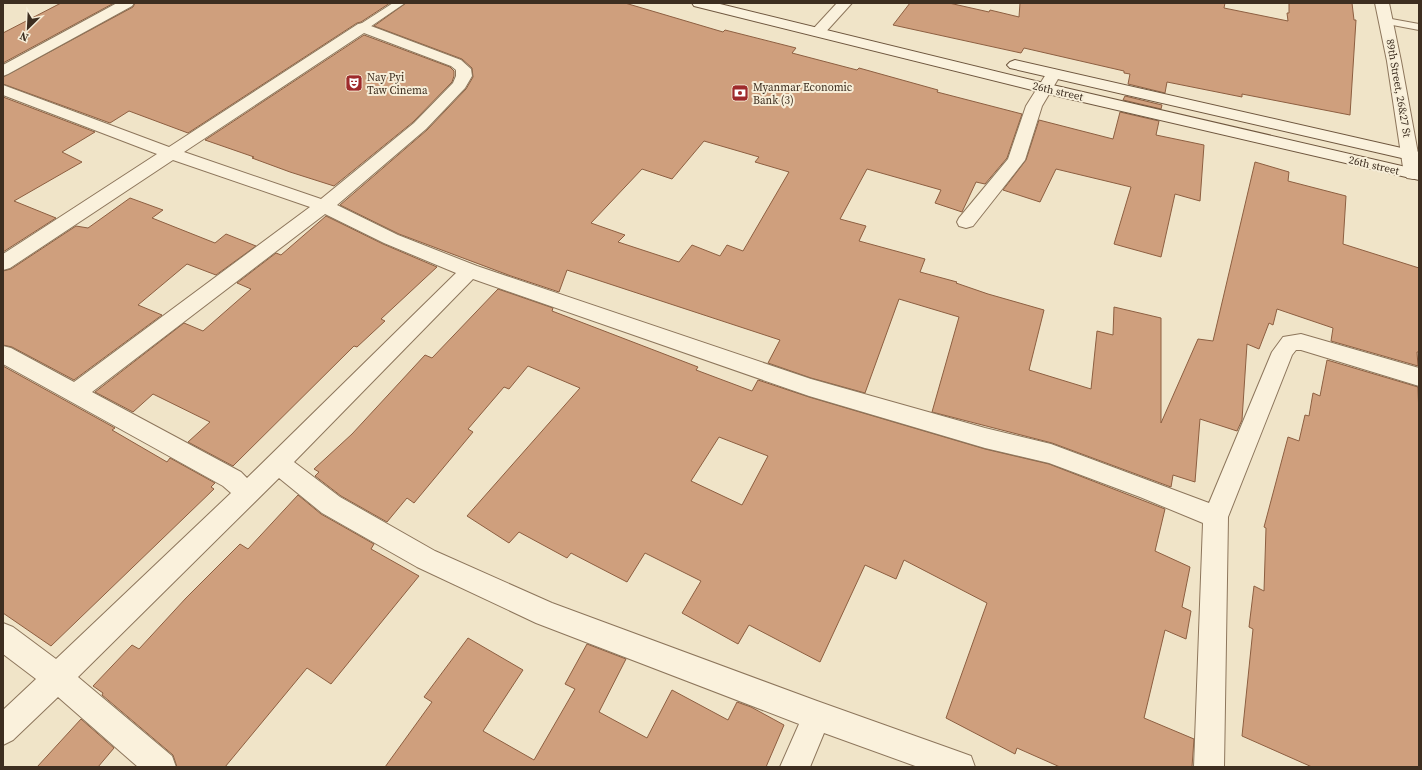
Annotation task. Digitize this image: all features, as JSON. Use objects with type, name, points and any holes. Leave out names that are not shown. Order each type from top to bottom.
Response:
[{"type":"street","points":[[3,71],[127,3]]},
{"type":"street","name":"26th street","points":[[698,3],[818,32],[1415,156]]},
{"type":"street","points":[[756,3],[867,29]]},
{"type":"street","points":[[818,32],[845,3]]},
{"type":"street","name":"89th Street, 26&27 St","points":[[1382,3],[1415,156],[1416,175]]},
{"type":"street","points":[[3,263],[363,27],[456,63],[463,69],[464,76],[460,85],[420,126],[324,206],[74,394]]},
{"type":"street","name":"26th street","points":[[998,61],[1049,81],[1416,175]]},
{"type":"street","points":[[966,222],[1016,160],[1034,106],[1049,81]]},
{"type":"street","points":[[3,90],[170,153],[324,206],[391,239],[470,271],[809,387],[985,438],[1050,454],[1149,490],[1216,517]]},
{"type":"street","points":[[3,730],[248,493],[470,271]]},
{"type":"street","points":[[1209,767],[1216,517],[1283,352],[1290,343],[1301,342],[1419,376]]},
{"type":"street","points":[[3,354],[232,479],[248,493]]},
{"type":"street","points":[[278,463],[331,505],[426,559],[546,614],[817,716],[960,767]]},
{"type":"street","points":[[3,637],[57,677],[161,767]]},
{"type":"street","points":[[795,767],[817,716]]},
{"type":"lane","points":[[363,27],[400,3]]},
{"type":"lane","points":[[1386,21],[1419,27]]},
{"type":"building","points":[[61,3],[114,3],[3,63],[3,33]]},
{"type":"building","points":[[135,3],[390,3],[188,133],[129,111],[110,123],[3,84],[3,77],[133,7]]},
{"type":"building","points":[[406,3],[625,3],[723,32],[725,30],[796,48],[792,53],[857,70],[859,68],[938,90],[937,92],[1022,114],[1007,158],[985,184],[976,182],[962,212],[935,203],[941,190],[867,169],[840,219],[866,226],[859,241],[925,259],[920,272],[957,282],[956,283],[988,294],[1044,310],[1029,370],[1091,389],[1097,331],[1113,335],[1114,307],[1161,318],[1161,423],[1198,339],[1213,341],[1255,162],[1289,172],[1288,181],[1346,196],[1343,244],[1419,268],[1418,366],[1331,341],[1333,328],[1277,309],[1273,325],[1269,323],[1259,349],[1247,344],[1242,420],[1237,431],[1200,419],[1195,482],[1173,475],[1171,487],[1052,443],[932,412],[959,317],[899,299],[865,393],[811,378],[768,363],[780,340],[567,270],[559,292],[511,276],[399,234],[340,205],[427,130],[466,89],[473,77],[472,68],[462,59],[374,26]],"holes":[[[704,141],[759,157],[755,162],[789,172],[743,251],[727,245],[720,256],[692,245],[679,262],[618,242],[625,235],[591,223],[642,169],[672,179]]]},
{"type":"building","points":[[910,3],[949,3],[1019,17],[1020,3],[1225,3],[1224,8],[1288,21],[1287,13],[1289,13],[1289,3],[1352,3],[1354,20],[1356,20],[1350,115],[1242,94],[1242,97],[1167,82],[1165,93],[1128,84],[1130,74],[1124,73],[1124,71],[1024,48],[1021,53],[893,25]]},
{"type":"building","points":[[364,35],[450,67],[454,71],[454,76],[452,82],[413,122],[334,186],[290,172],[252,158],[254,157],[205,140]]},
{"type":"building","points":[[1125,96],[1162,105],[1161,109],[1123,100]]},
{"type":"building","points":[[3,97],[95,132],[62,152],[82,162],[14,201],[56,218],[3,252]]},
{"type":"building","points":[[1120,112],[1159,121],[1156,135],[1204,145],[1200,201],[1175,194],[1161,257],[1114,244],[1131,187],[1056,169],[1040,202],[1003,190],[1026,160],[1039,120],[1113,139]]},
{"type":"building","points":[[130,198],[163,210],[152,218],[215,243],[226,234],[256,246],[216,275],[187,264],[138,305],[162,315],[74,380],[12,347],[3,345],[3,271],[11,269],[76,226],[88,228]]},
{"type":"building","points":[[326,216],[383,244],[437,267],[381,319],[385,321],[357,347],[354,346],[233,466],[188,442],[210,422],[153,394],[133,412],[95,392],[184,323],[203,331],[251,289],[237,283],[276,253],[281,255]]},
{"type":"building","points":[[498,289],[553,308],[552,311],[698,367],[696,370],[752,391],[758,380],[809,397],[985,449],[1049,464],[1165,509],[1155,551],[1190,567],[1182,607],[1191,611],[1186,639],[1165,630],[1144,718],[1194,739],[1192,767],[1060,767],[1017,748],[1015,754],[946,718],[987,603],[904,560],[896,579],[865,565],[820,662],[749,625],[738,644],[682,613],[701,581],[645,553],[627,582],[571,553],[567,558],[519,532],[509,543],[467,516],[580,388],[528,366],[509,389],[504,387],[468,429],[473,432],[414,503],[407,498],[387,522],[341,496],[315,476],[319,472],[314,469],[352,434],[425,355],[432,358]],"holes":[[[719,437],[768,456],[742,505],[691,481]]]},
{"type":"building","points":[[1327,360],[1418,387],[1419,767],[1312,767],[1242,736],[1253,629],[1249,627],[1254,586],[1264,591],[1266,528],[1264,527],[1288,437],[1299,441],[1305,415],[1309,416],[1313,393],[1320,396]]},
{"type":"building","points":[[3,366],[115,428],[112,430],[167,462],[170,458],[215,483],[211,487],[214,489],[51,646],[3,613]]},
{"type":"building","points":[[298,495],[321,514],[374,544],[371,549],[419,576],[331,684],[307,668],[225,767],[177,767],[173,755],[102,695],[103,693],[93,686],[132,645],[139,649],[186,598],[240,544],[248,549]]},
{"type":"building","points":[[468,638],[523,670],[483,731],[534,760],[575,689],[565,684],[587,644],[626,659],[599,712],[647,738],[672,690],[728,720],[737,702],[751,707],[784,725],[766,767],[385,767],[432,702],[424,697]]},
{"type":"building","points":[[81,719],[114,748],[98,767],[37,767]]},
{"type":"place","name":"Nay Pyi Taw Cinema","points":[[354,83]]},
{"type":"place","name":"Myanmar Economic Bank (3)","points":[[740,93]]}]
